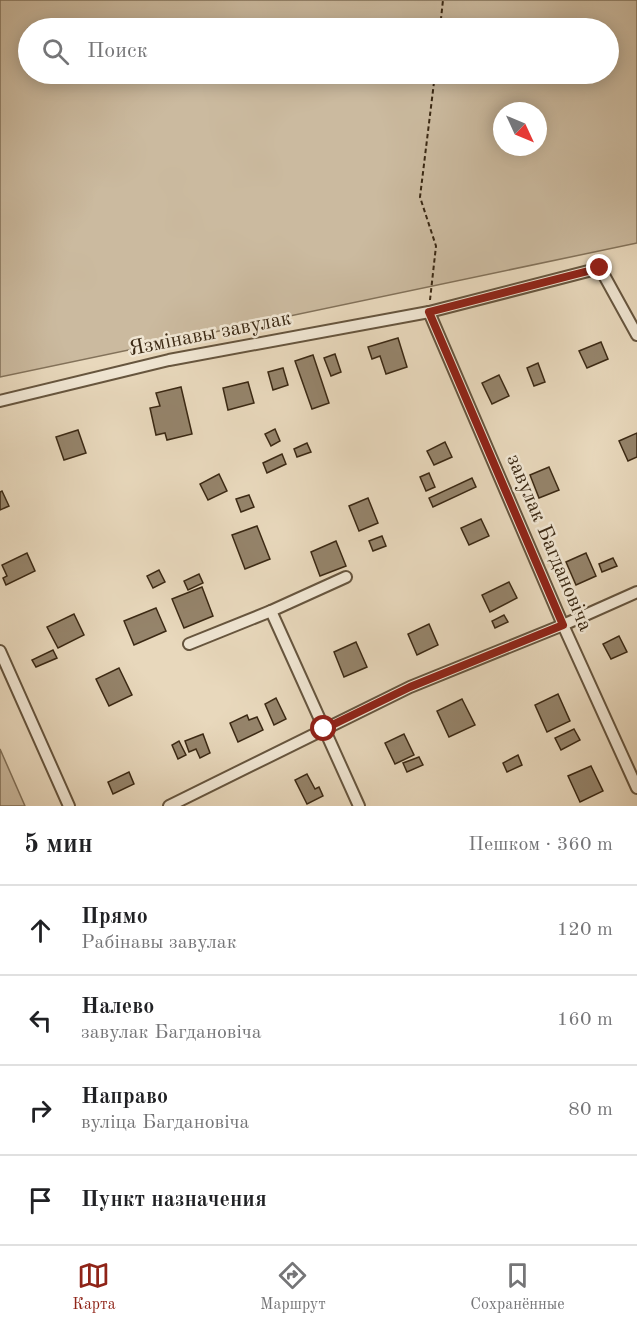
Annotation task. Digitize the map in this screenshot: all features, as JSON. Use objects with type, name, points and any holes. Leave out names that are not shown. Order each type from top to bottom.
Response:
[{"type":"street","name":"Язмінавы завулак","points":[[0,401],[169,360],[429,312],[600,268],[637,335]]},
{"type":"street","name":"завулак Багдановіча","points":[[429,312],[563,625],[637,788]]},
{"type":"street","points":[[189,644],[271,611],[346,577]]},
{"type":"street","points":[[170,806],[410,687],[563,625],[637,592]]},
{"type":"street","points":[[271,611],[359,806]]},
{"type":"street","points":[[0,651],[69,806]]},
{"type":"path","points":[[441,18],[444,0]]},
{"type":"path","points":[[429,312],[436,246],[420,197],[434,84]]},
{"type":"shaded area","points":[[0,0],[637,0],[637,243],[0,377]]},
{"type":"shaded area","points":[[0,749],[25,806],[0,806]]},
{"type":"building","points":[[398,338],[407,367],[386,374],[380,356],[372,359],[368,347]]},
{"type":"building","points":[[601,342],[608,359],[587,368],[579,351]]},
{"type":"building","points":[[335,354],[341,372],[331,376],[324,358]]},
{"type":"building","points":[[313,355],[329,403],[312,409],[295,361]]},
{"type":"building","points":[[538,363],[545,382],[534,386],[527,368]]},
{"type":"building","points":[[283,368],[288,385],[273,390],[268,372]]},
{"type":"building","points":[[499,375],[509,396],[492,404],[482,383]]},
{"type":"building","points":[[248,382],[254,403],[228,410],[223,388]]},
{"type":"building","points":[[181,387],[192,434],[167,440],[165,433],[156,435],[150,408],[160,406],[156,393]]},
{"type":"building","points":[[275,429],[280,441],[271,446],[265,434]]},
{"type":"building","points":[[78,430],[86,453],[64,460],[56,437]]},
{"type":"building","points":[[637,433],[637,457],[628,461],[619,441]]},
{"type":"building","points":[[445,442],[452,457],[434,465],[427,451]]},
{"type":"building","points":[[307,443],[311,452],[297,457],[294,449]]},
{"type":"building","points":[[282,454],[286,464],[267,473],[263,463]]},
{"type":"building","points":[[549,467],[559,490],[539,498],[530,475]]},
{"type":"building","points":[[429,473],[435,487],[426,491],[420,477]]},
{"type":"building","points":[[219,474],[227,491],[208,500],[200,484]]},
{"type":"building","points":[[472,478],[476,487],[433,507],[429,498]]},
{"type":"building","points":[[2,491],[9,506],[0,510],[0,492]]},
{"type":"building","points":[[249,495],[254,507],[241,512],[236,499]]},
{"type":"building","points":[[368,498],[378,523],[359,531],[349,506]]},
{"type":"building","points":[[481,519],[489,536],[469,545],[461,528]]},
{"type":"building","points":[[257,526],[270,559],[245,569],[232,535]]},
{"type":"building","points":[[382,536],[386,546],[373,551],[369,541]]},
{"type":"building","points":[[336,541],[346,566],[320,576],[311,552]]},
{"type":"building","points":[[27,553],[35,571],[6,585],[3,578],[7,576],[2,565]]},
{"type":"building","points":[[586,553],[596,576],[576,585],[566,562]]},
{"type":"building","points":[[613,558],[617,566],[602,572],[599,564]]},
{"type":"building","points":[[159,570],[165,582],[153,588],[147,576]]},
{"type":"building","points":[[199,574],[203,583],[188,590],[184,581]]},
{"type":"building","points":[[509,582],[517,598],[490,612],[482,595]]},
{"type":"building","points":[[202,587],[213,616],[184,628],[172,599]]},
{"type":"building","points":[[156,608],[166,631],[134,645],[124,621]]},
{"type":"building","points":[[74,614],[84,635],[58,648],[47,627]]},
{"type":"building","points":[[504,615],[508,622],[495,628],[492,621]]},
{"type":"building","points":[[429,624],[438,645],[417,655],[408,634]]},
{"type":"building","points":[[619,636],[627,652],[611,659],[603,644]]},
{"type":"building","points":[[356,642],[367,667],[344,677],[334,652]]},
{"type":"building","points":[[53,650],[57,658],[36,667],[32,660]]},
{"type":"building","points":[[119,668],[132,695],[109,706],[96,679]]},
{"type":"building","points":[[558,694],[570,721],[547,732],[535,705]]},
{"type":"building","points":[[276,698],[286,719],[274,725],[265,704]]},
{"type":"building","points":[[462,699],[475,725],[449,737],[437,711]]},
{"type":"building","points":[[247,715],[249,720],[257,717],[263,730],[238,742],[230,723]]},
{"type":"building","points":[[574,729],[580,740],[561,750],[555,738]]},
{"type":"building","points":[[203,734],[210,753],[200,758],[196,749],[189,752],[185,741]]},
{"type":"building","points":[[404,734],[414,755],[395,764],[385,743]]},
{"type":"building","points":[[179,741],[186,755],[178,759],[172,745]]},
{"type":"building","points":[[518,755],[522,765],[507,772],[503,763]]},
{"type":"building","points":[[419,757],[423,765],[407,772],[403,763]]},
{"type":"building","points":[[591,766],[603,791],[580,802],[568,776]]},
{"type":"building","points":[[129,772],[134,784],[113,794],[108,782]]},
{"type":"building","points":[[307,774],[315,789],[319,787],[323,796],[307,804],[295,780]]},
{"type":"route","points":[[324,729],[410,687],[563,625],[429,312],[600,268]]}]
